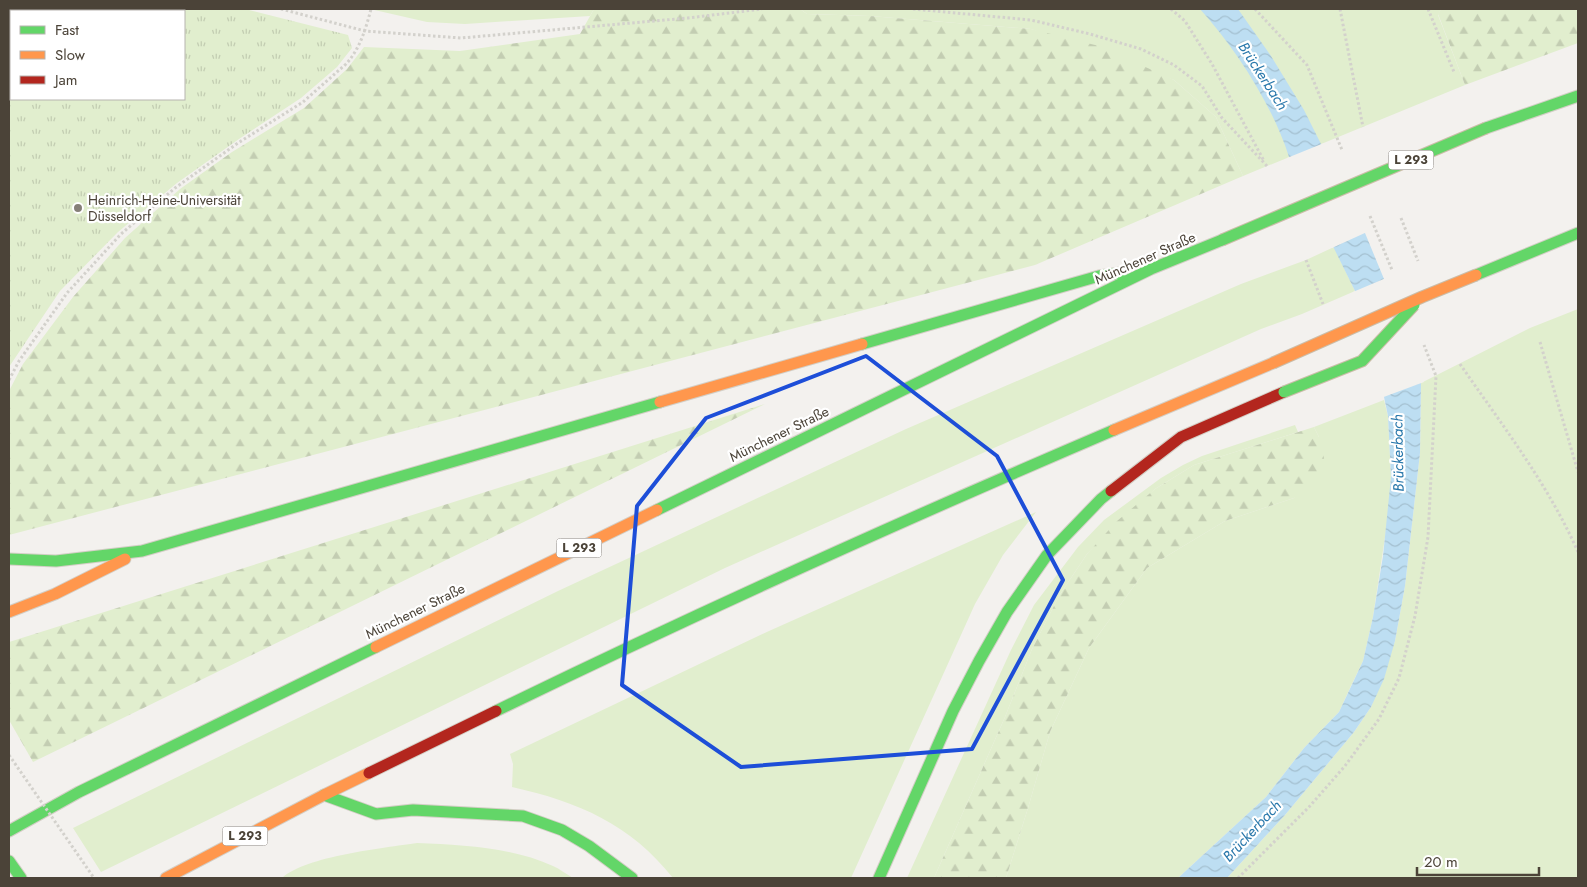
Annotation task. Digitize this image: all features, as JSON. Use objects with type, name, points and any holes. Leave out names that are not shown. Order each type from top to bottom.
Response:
[{"type":"main road","name":"Münchener Straße","points":[[9,831],[79,792],[1151,269],[1486,128],[1578,96]]},
{"type":"main road","name":"L 293","points":[[166,878],[324,794],[632,645],[955,498],[1273,363],[1422,297],[1578,233]]},
{"type":"main road","points":[[9,559],[56,560],[142,551],[1100,276],[1151,269]]},
{"type":"main road","points":[[879,878],[954,710],[979,661],[1007,612],[1047,555],[1101,499],[1181,437],[1284,392],[1362,361],[1422,297]]},
{"type":"main road","points":[[9,612],[55,594],[142,551]]},
{"type":"main road","points":[[324,794],[376,814],[413,810],[522,816],[562,830],[590,846],[632,878]]},
{"type":"main road","points":[[9,861],[21,878]]},
{"type":"path","points":[[281,9],[365,31],[461,38],[688,18],[762,9]]},
{"type":"path","points":[[9,380],[19,361],[67,293],[121,234],[175,188],[238,143],[303,102],[351,59],[365,31],[371,9]]},
{"type":"path","points":[[913,9],[1031,20],[1090,34],[1141,49],[1174,65],[1202,86],[1222,118],[1267,166],[1212,64],[1185,21],[1171,9]]},
{"type":"path","points":[[1340,9],[1363,127]]},
{"type":"path","points":[[1428,9],[1454,72]]},
{"type":"path","points":[[1401,218],[1420,264]]},
{"type":"path","points":[[1306,260],[1324,305]]},
{"type":"path","points":[[1540,342],[1578,472]]},
{"type":"path","points":[[1460,364],[1532,468],[1567,527],[1578,552]]},
{"type":"path","points":[[1238,878],[1309,807],[1345,766],[1379,719],[1399,678],[1415,616],[1428,537],[1436,376]]},
{"type":"path","points":[[9,755],[94,878]]},
{"type":"highlighted area","points":[[866,356],[997,456],[1063,580],[972,749],[741,767],[622,685],[637,506],[706,418]]},
{"type":"green space","name":"Heinrich-Heine-Universität Düsseldorf","points":[[9,9],[245,9],[348,35],[352,48],[337,67],[301,98],[177,183],[118,232],[60,291],[9,367]]},
{"type":"green space","points":[[370,9],[594,9],[590,16],[465,24],[427,22]]},
{"type":"green space","points":[[594,9],[800,9],[807,14],[870,16],[1031,29],[1099,46],[1174,80],[1216,117],[1243,176],[1035,265],[9,535],[9,391],[23,364],[73,297],[125,238],[180,189],[232,152],[304,108],[347,69],[364,47],[460,51],[580,34]]},
{"type":"green space","points":[[800,9],[1441,9],[1438,15],[1465,85],[1243,176],[1216,117],[1174,80],[1031,29],[870,16],[807,14]]},
{"type":"green space","points":[[1441,9],[1578,9],[1578,43],[1465,85],[1438,14]]},
{"type":"green space","points":[[1334,247],[1355,291],[1261,329],[725,568],[101,872],[73,828],[558,591],[906,429],[1241,284],[1306,260]]},
{"type":"green space","points":[[1578,309],[1578,878],[1227,878],[1285,815],[1354,732],[1371,707],[1395,641],[1405,586],[1420,453],[1421,383],[1530,328]]},
{"type":"green space","points":[[1384,400],[1388,416],[1391,477],[1388,517],[1373,617],[1363,661],[1339,712],[1304,748],[1266,797],[1178,878],[1006,878],[1050,732],[1089,648],[1147,568],[1225,521],[1294,498],[1319,437],[1314,427]]},
{"type":"green space","points":[[765,404],[33,762],[9,720],[9,642]]},
{"type":"green space","points":[[1295,425],[1298,432],[1194,465],[1155,489],[1087,554],[1059,596],[1032,649],[1005,717],[934,878],[907,878],[1011,650],[1034,605],[1078,547],[1104,520],[1161,478],[1183,465],[1202,456]]},
{"type":"green space","points":[[1314,427],[1319,437],[1327,471],[1294,498],[1225,521],[1147,568],[1089,648],[1050,732],[1006,878],[934,878],[1005,717],[1032,649],[1059,596],[1087,554],[1117,521],[1155,489],[1194,465]]},
{"type":"green space","points":[[1036,512],[1003,555],[975,604],[851,878],[673,878],[639,843],[621,829],[602,818],[559,800],[512,787],[513,764],[510,754],[769,631]]},
{"type":"green space","points":[[417,843],[469,846],[504,851],[553,866],[573,878],[282,878],[293,870],[309,864],[346,854]]},
{"type":"water","name":"Brückerbach","points":[[1200,9],[1238,9],[1271,56],[1304,110],[1365,233],[1384,279],[1421,383],[1420,453],[1405,586],[1395,641],[1384,679],[1371,707],[1354,732],[1285,815],[1227,878],[1178,878],[1266,797],[1304,748],[1339,712],[1363,661],[1373,617],[1383,556],[1391,477],[1388,416],[1355,291],[1289,157],[1263,98],[1240,60]]},
{"type":"pier","points":[[1324,143],[1367,232],[1332,248],[1287,158]]},
{"type":"pier","points":[[1386,278],[1424,382],[1381,398],[1353,292]]},
{"type":"traffic: fast","points":[[1486,128],[1578,96]]},
{"type":"traffic: fast","points":[[1222,240],[1486,128]]},
{"type":"traffic: fast","points":[[1476,275],[1578,233]]},
{"type":"traffic: fast","points":[[657,510],[1151,269],[1222,240]]},
{"type":"traffic: fast","points":[[862,344],[1099,276],[1120,273]]},
{"type":"traffic: fast","points":[[1284,392],[1362,361],[1414,305]]},
{"type":"traffic: fast","points":[[9,559],[56,561],[142,551],[660,402]]},
{"type":"traffic: fast","points":[[496,711],[803,567],[1114,430]]},
{"type":"traffic: fast","points":[[879,878],[953,711],[1007,612],[1047,555],[1111,491]]},
{"type":"traffic: fast","points":[[9,831],[79,792],[376,647]]},
{"type":"traffic: fast","points":[[324,795],[376,814],[413,810],[523,816],[562,830],[589,846],[632,878]]},
{"type":"traffic: fast","points":[[9,861],[21,878]]},
{"type":"traffic: slow","points":[[1273,363],[1476,275]]},
{"type":"traffic: slow","points":[[660,402],[862,344]]},
{"type":"traffic: slow","points":[[1114,430],[1273,363]]},
{"type":"traffic: slow","points":[[376,647],[657,510]]},
{"type":"traffic: slow","points":[[9,612],[55,594],[125,559]]},
{"type":"traffic: slow","points":[[166,878],[369,773]]},
{"type":"traffic: jam","points":[[1111,491],[1181,437],[1284,392]]},
{"type":"traffic: jam","points":[[369,773],[496,711]]},
{"type":"place","name":"Heinrich-Heine-Universität Düsseldorf","points":[[78,208]]}]
